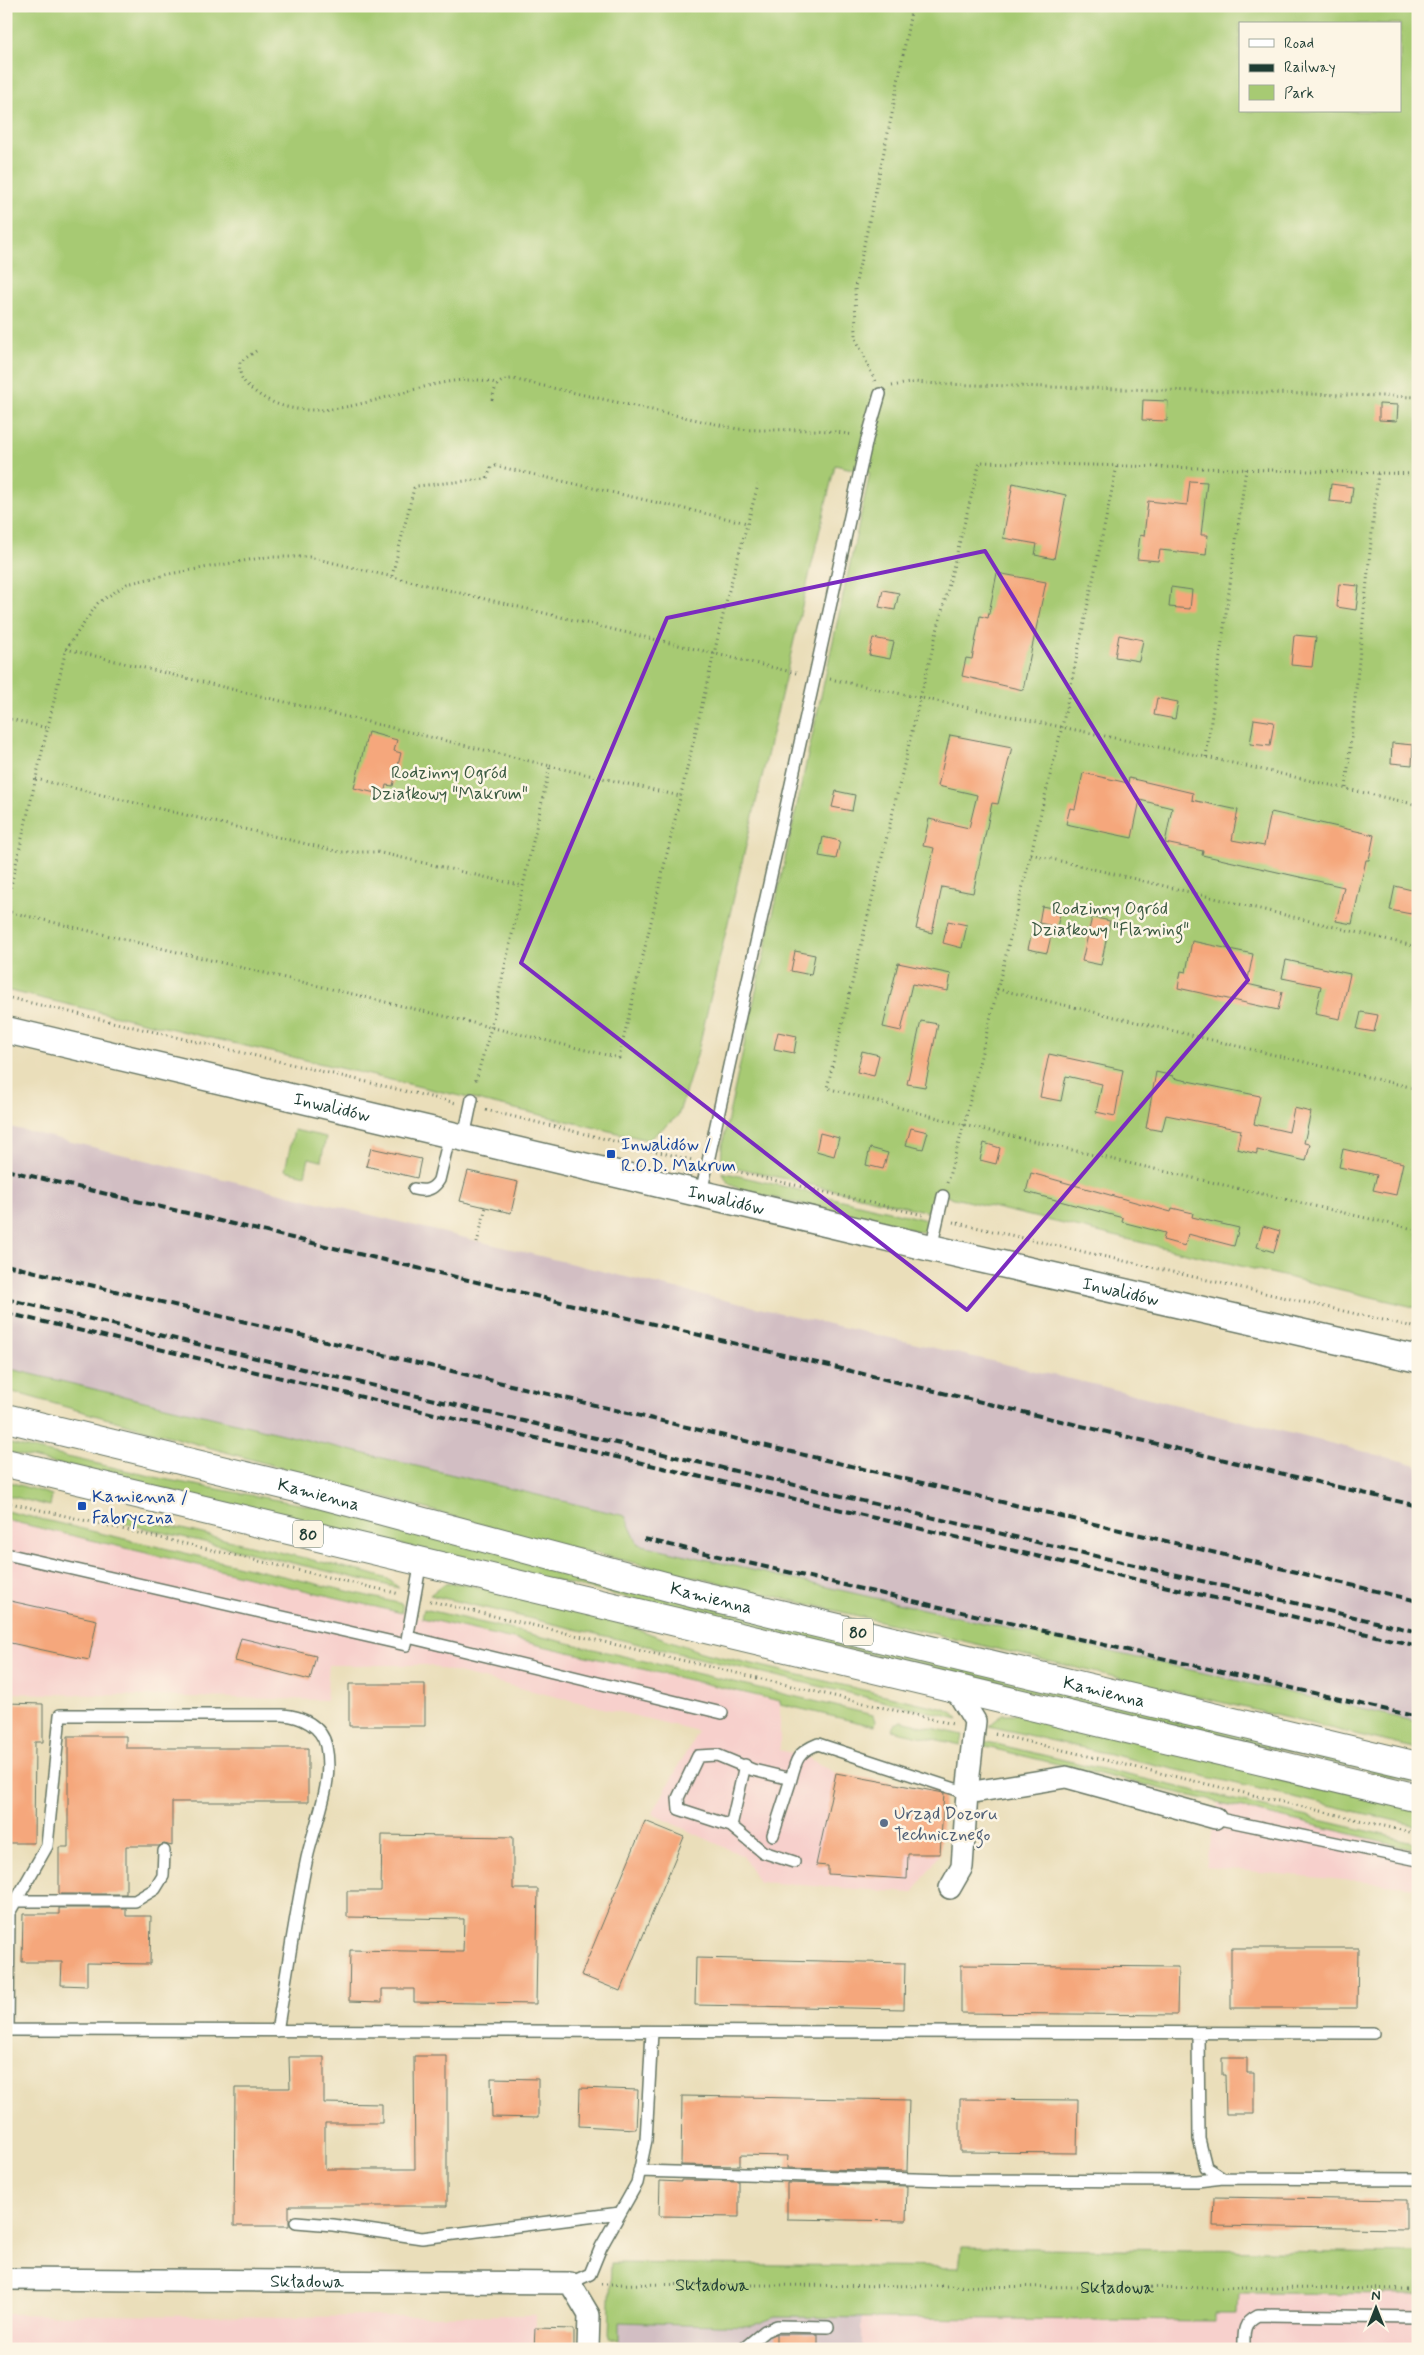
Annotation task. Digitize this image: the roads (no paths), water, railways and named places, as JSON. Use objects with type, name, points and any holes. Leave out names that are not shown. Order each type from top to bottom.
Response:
[{"type":"main road","name":"Kamienna","points":[[6,1418],[300,1489],[695,1594],[1418,1766]]},
{"type":"main road","name":"Kamienna","points":[[6,1463],[1418,1798]]},
{"type":"street","name":"Inwalidów","points":[[6,1030],[931,1248],[1418,1359]]},
{"type":"street","points":[[950,1888],[962,1867],[974,1725],[955,1688]]},
{"type":"street","points":[[974,1725],[1003,1699]]},
{"type":"street","points":[[967,1793],[1066,1777],[1215,1818]]},
{"type":"street","name":"Składowa","points":[[6,2279],[570,2283]]},
{"type":"street","points":[[570,2283],[589,2315],[588,2349]]},
{"type":"lane","points":[[701,1193],[868,439],[880,394]]},
{"type":"lane","points":[[414,1189],[431,1189],[439,1180],[472,1098]]},
{"type":"lane","points":[[931,1248],[943,1196]]},
{"type":"lane","points":[[6,1554],[406,1645],[421,1561]]},
{"type":"lane","points":[[408,1637],[722,1713]]},
{"type":"lane","points":[[277,2031],[307,1857],[326,1785],[326,1747],[323,1737],[309,1722],[283,1715],[60,1715],[48,1846],[9,1913],[7,2030],[277,2031],[652,2032],[1198,2034],[1373,2033]]},
{"type":"lane","points":[[773,1835],[796,1760],[805,1749],[818,1744],[967,1793]]},
{"type":"lane","points":[[791,1779],[753,1770],[745,1765],[717,1755],[698,1756],[678,1798],[679,1809],[731,1826],[763,1852],[794,1862]]},
{"type":"lane","points":[[731,1826],[745,1765]]},
{"type":"lane","points":[[1215,1818],[1418,1860]]},
{"type":"lane","points":[[16,1901],[135,1901],[155,1889],[163,1876],[164,1851]]},
{"type":"lane","points":[[570,2283],[590,2274],[601,2247],[637,2184],[646,2140],[652,2032]]},
{"type":"lane","points":[[1198,2034],[1199,2139],[1206,2167],[1224,2178]]},
{"type":"lane","points":[[640,2171],[948,2180],[1197,2181],[1224,2178],[1418,2180]]},
{"type":"lane","points":[[296,2222],[333,2225],[422,2238],[620,2213]]},
{"type":"lane","points":[[1244,2349],[1244,2326],[1249,2320],[1258,2315],[1418,2317]]},
{"type":"lane","points":[[743,2349],[765,2331],[777,2326],[828,2327]]},
{"type":"railway","points":[[6,1170],[1418,1506]]},
{"type":"railway","points":[[6,1265],[1418,1601]]},
{"type":"railway","points":[[6,1299],[1418,1632]]},
{"type":"railway","points":[[6,1313],[1418,1646]]},
{"type":"railway","points":[[644,1539],[1418,1717]]},
{"type":"place","name":"Inwalidów / R.O.D. Makrum","points":[[611,1154]]},
{"type":"place","name":"Kamienna / Fabryczna","points":[[82,1506]]},
{"type":"place","name":"Urząd Dozoru Technicznego","points":[[884,1823]]},
{"type":"park label","name":"Rodzinny Ogród Działkowy \"Makrum\"","points":[[449,782]]},
{"type":"park label","name":"Rodzinny Ogród Działkowy \"Flaming\"","points":[[1110,918]]}]
